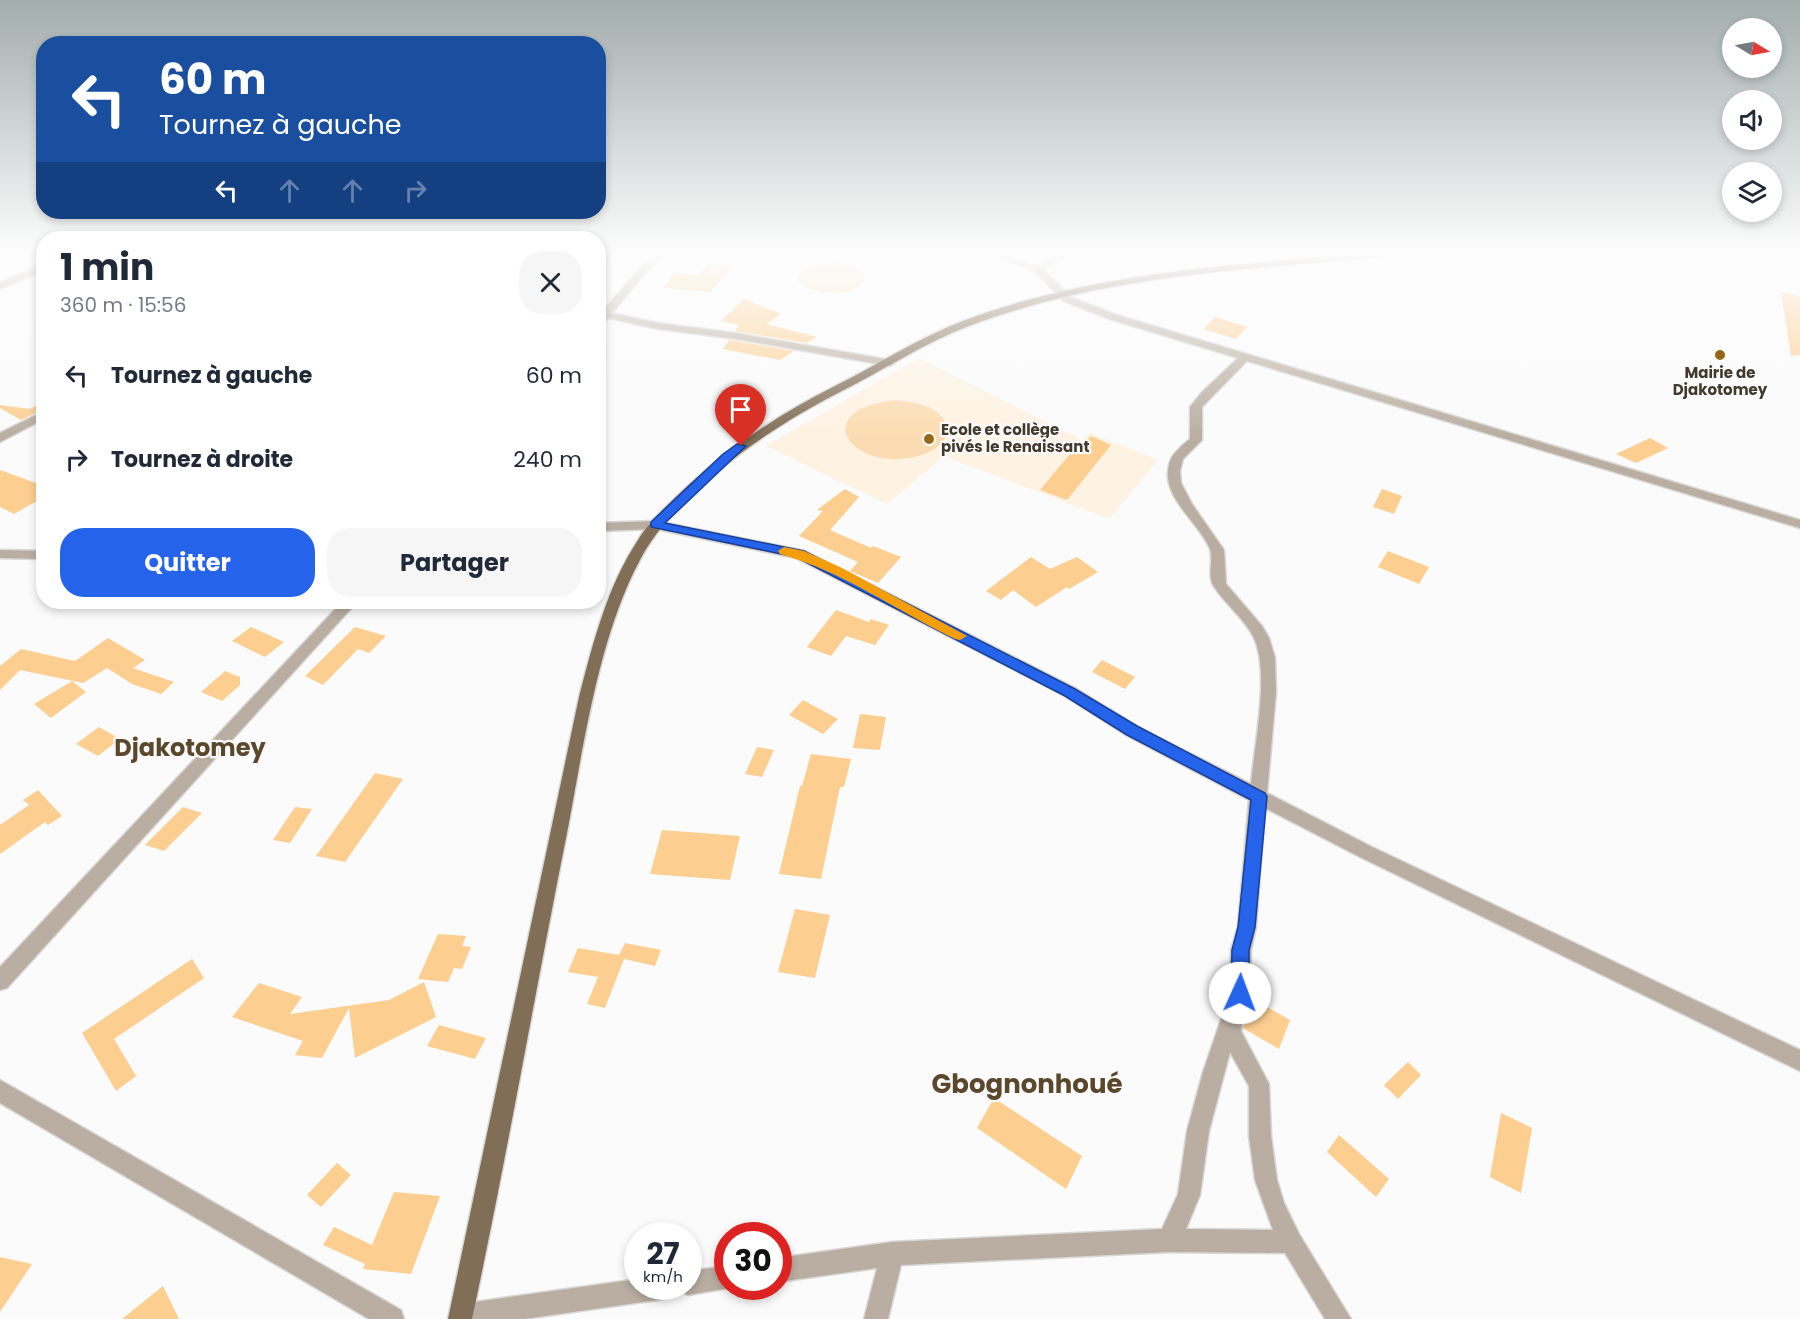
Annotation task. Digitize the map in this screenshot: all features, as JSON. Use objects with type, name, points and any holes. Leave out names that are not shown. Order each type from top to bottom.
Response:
[{"type":"main road","points":[[461,1318],[572,762],[600,646],[618,589],[642,544],[656,525],[727,456],[770,426],[798,408],[890,363],[936,336],[969,322],[998,314]]},
{"type":"street","points":[[606,314],[658,326],[736,336],[890,363]]},
{"type":"street","points":[[1104,314],[1244,358],[1800,524]]},
{"type":"street","points":[[1169,1240],[1189,1195],[1198,1131],[1213,1072],[1240,993],[1241,950],[1247,927],[1270,687],[1265,647],[1252,623],[1220,584],[1216,576],[1219,563],[1217,552],[1211,538],[1187,508],[1175,484],[1173,473],[1177,459],[1196,440],[1195,411],[1199,403],[1244,358]]},
{"type":"street","points":[[0,438],[36,418]]},
{"type":"street","points":[[606,527],[656,525],[800,554],[1070,692],[1132,730],[1366,852],[1800,1061]]},
{"type":"street","points":[[0,554],[36,555]]},
{"type":"street","points":[[0,981],[344,609]]},
{"type":"street","points":[[1232,1018],[1231,1033],[1259,1084],[1260,1136],[1266,1180],[1274,1206],[1291,1242],[1339,1319]]},
{"type":"street","points":[[0,1091],[392,1319]]},
{"type":"street","points":[[792,1268],[892,1254],[1169,1240],[1291,1242]]},
{"type":"street","points":[[876,1319],[892,1254]]},
{"type":"street","points":[[461,1318],[624,1293]]},
{"type":"shaded area","name":"Ecole et collège pivés le Renaissant","points":[[919,358],[1082,440],[1090,433],[1158,460],[1109,519],[944,456],[887,504],[766,446]]},
{"type":"shaded area","points":[[896,400],[928,407],[941,415],[947,434],[941,444],[927,453],[902,459],[879,458],[861,451],[850,440],[846,428],[851,416],[867,406]]},
{"type":"building","points":[[729,314],[780,314],[766,324],[817,337],[807,343],[735,331],[739,325],[721,321]]},
{"type":"building","points":[[1784,314],[1800,314],[1800,355],[1791,356]]},
{"type":"building","points":[[1215,317],[1247,327],[1236,339],[1204,329]]},
{"type":"building","points":[[729,340],[794,351],[780,360],[723,349]]},
{"type":"building","points":[[0,405],[30,409],[36,406],[36,413],[21,420],[0,408]]},
{"type":"building","points":[[1091,436],[1111,445],[1067,500],[1040,490],[1070,454]]},
{"type":"building","points":[[1650,438],[1668,448],[1636,463],[1616,454]]},
{"type":"building","points":[[0,470],[36,483],[36,502],[14,514],[0,507]]},
{"type":"building","points":[[845,489],[859,497],[830,530],[871,548],[873,546],[901,557],[878,583],[850,571],[858,562],[799,536],[823,511],[817,510]]},
{"type":"building","points":[[1382,489],[1402,496],[1394,514],[1373,507]]},
{"type":"building","points":[[1388,551],[1429,567],[1419,584],[1378,567]]},
{"type":"building","points":[[1031,557],[1050,569],[1077,557],[1098,572],[1069,589],[1067,587],[1036,607],[1013,590],[1001,600],[986,591]]},
{"type":"building","points":[[836,610],[869,622],[871,619],[889,625],[875,645],[846,636],[831,656],[807,647]]},
{"type":"building","points":[[251,627],[284,642],[265,657],[232,641]]},
{"type":"building","points":[[355,627],[386,636],[369,653],[358,649],[323,685],[305,676]]},
{"type":"building","points":[[108,638],[145,660],[133,668],[174,682],[161,694],[132,684],[107,668],[83,683],[20,670],[0,690],[0,666],[21,649],[75,661]]},
{"type":"building","points":[[1102,660],[1135,677],[1125,689],[1092,672]]},
{"type":"building","points":[[225,671],[240,677],[240,685],[222,701],[201,692]]},
{"type":"building","points":[[72,681],[86,692],[51,718],[34,704]]},
{"type":"building","points":[[803,700],[838,719],[823,734],[789,715]]},
{"type":"building","points":[[860,714],[886,717],[880,750],[853,748]]},
{"type":"building","points":[[99,727],[120,739],[98,756],[76,744]]},
{"type":"building","points":[[757,747],[774,750],[762,777],[745,774]]},
{"type":"building","points":[[811,754],[851,759],[844,787],[840,787],[821,879],[779,874],[800,786],[802,786]]},
{"type":"building","points":[[375,773],[403,779],[345,862],[316,856]]},
{"type":"building","points":[[38,790],[62,816],[48,825],[45,822],[0,854],[0,825],[29,805],[23,800]]},
{"type":"building","points":[[183,807],[202,813],[164,851],[145,845]]},
{"type":"building","points":[[295,807],[312,809],[290,843],[273,840]]},
{"type":"building","points":[[662,830],[740,836],[730,880],[650,874]]},
{"type":"building","points":[[795,909],[830,915],[815,978],[778,972]]},
{"type":"building","points":[[438,934],[466,936],[462,946],[471,947],[462,969],[454,968],[448,982],[418,979]]},
{"type":"building","points":[[625,943],[661,950],[655,966],[624,959],[605,1008],[587,1004],[598,977],[568,972],[578,948],[619,955]]},
{"type":"building","points":[[192,959],[204,978],[114,1039],[136,1076],[116,1091],[82,1033]]},
{"type":"building","points":[[424,982],[436,1017],[355,1058],[349,1008],[322,1058],[295,1055],[303,1041],[232,1017],[259,983],[302,997],[290,1014],[389,1000]]},
{"type":"building","points":[[1251,998],[1290,1020],[1279,1049],[1243,1028]]},
{"type":"building","points":[[439,1025],[486,1038],[475,1059],[427,1046]]},
{"type":"building","points":[[1408,1062],[1421,1075],[1398,1099],[1384,1085]]},
{"type":"building","points":[[994,1098],[1082,1156],[1066,1189],[977,1128]]},
{"type":"building","points":[[1501,1113],[1532,1128],[1521,1193],[1490,1177]]},
{"type":"building","points":[[1339,1135],[1389,1179],[1376,1197],[1327,1152]]},
{"type":"building","points":[[337,1163],[351,1175],[321,1207],[307,1195]]},
{"type":"building","points":[[394,1192],[440,1196],[411,1274],[363,1269],[365,1264],[323,1245],[334,1227],[372,1245]]},
{"type":"building","points":[[0,1257],[32,1264],[0,1312]]},
{"type":"building","points":[[163,1286],[179,1319],[122,1319]]},
{"type":"slow traffic","points":[[784,551],[800,554],[837,571],[920,617],[960,636]]},
{"type":"place","name":"Mairie de Djakotomey","points":[[1720,355]]},
{"type":"place","name":"Ecole et collège pivés le Renaissant","points":[[929,439]]},
{"type":"district","name":"Djakotomey","points":[[190,748]]},
{"type":"district","name":"Gbognonhoué","points":[[1027,1084]]},
{"type":"route","points":[[741,446],[727,456],[656,525],[800,554],[1070,692],[1132,730],[1259,797],[1247,927],[1241,950],[1240,993]]}]
